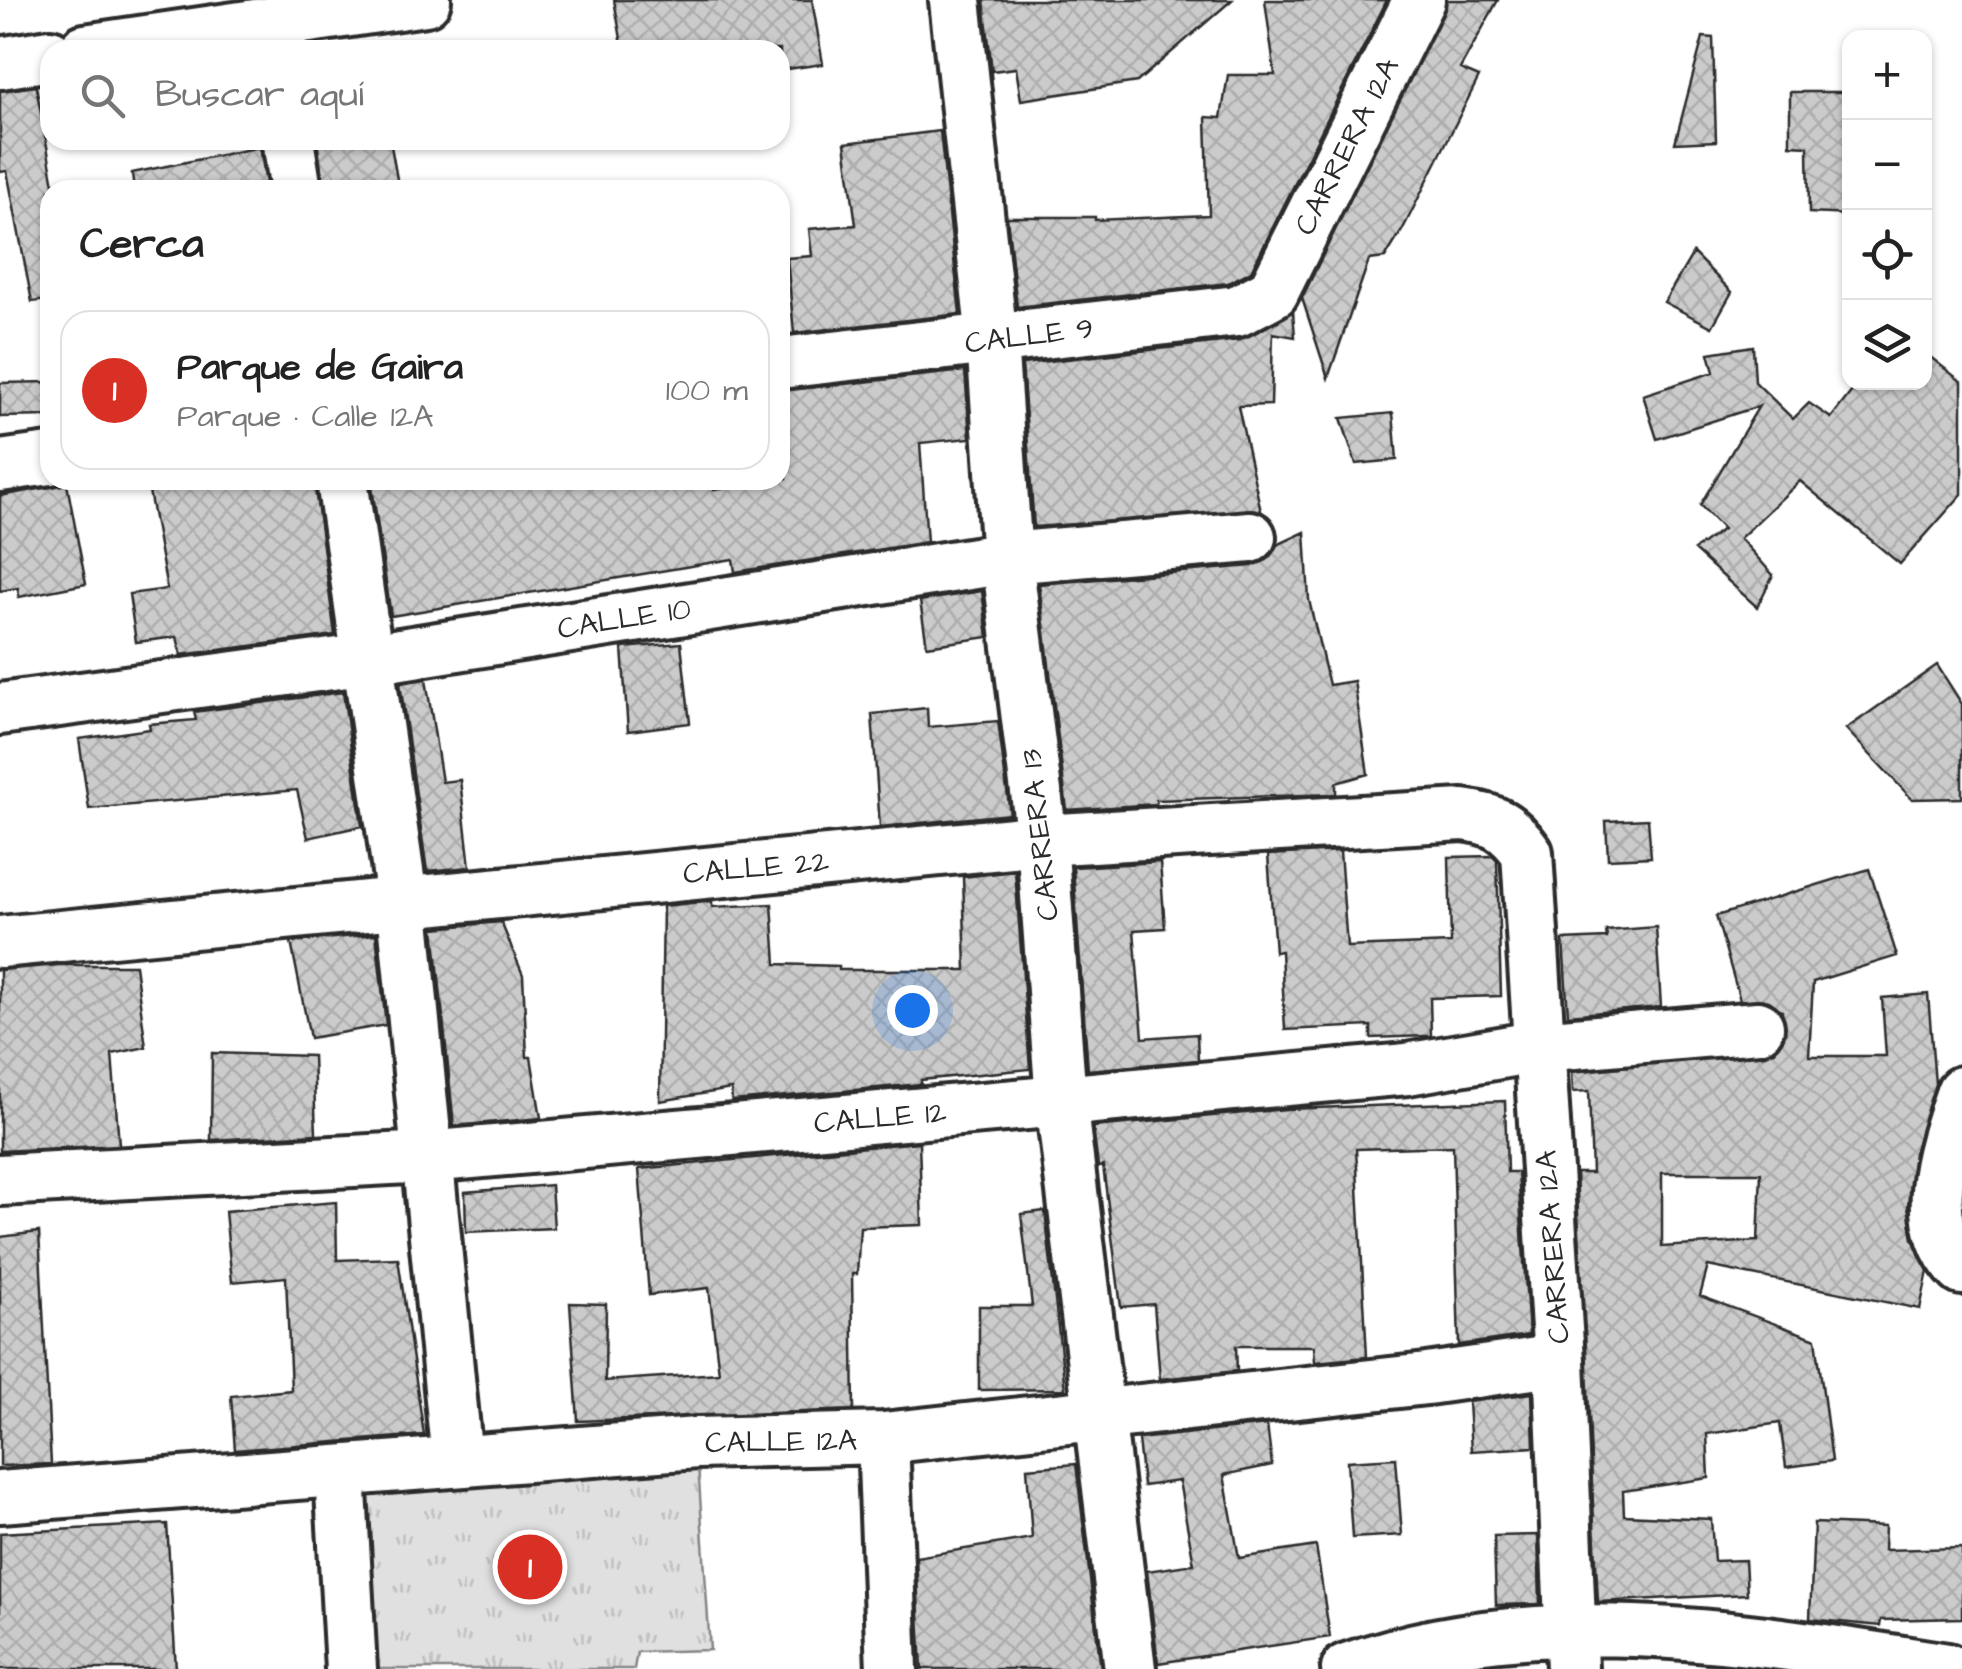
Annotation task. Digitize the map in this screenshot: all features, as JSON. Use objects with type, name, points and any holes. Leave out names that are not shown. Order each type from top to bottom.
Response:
[{"type":"street","points":[[155,40],[425,0]]},
{"type":"street","name":"CARRERA 13","points":[[955,0],[992,340],[1008,558],[1042,840],[1061,1101],[1130,1669]]},
{"type":"street","name":"CARRERA 12A","points":[[1273,292],[1419,0]]},
{"type":"street","points":[[0,63],[40,57]]},
{"type":"street","points":[[290,150],[294,180]]},
{"type":"street","name":"CALLE 9","points":[[790,362],[1237,311],[1273,292]]},
{"type":"street","points":[[0,466],[40,460]]},
{"type":"street","points":[[344,490],[402,899],[457,1460]]},
{"type":"street","name":"CALLE 10","points":[[0,709],[369,659],[1008,558],[1250,537]]},
{"type":"street","name":"CALLE 22","points":[[0,942],[402,899],[1042,840],[1464,816],[1488,818],[1511,830]]},
{"type":"street","name":"CARRERA 12A","points":[[1511,830],[1527,853],[1559,1360],[1572,1651]]},
{"type":"street","name":"CALLE 12","points":[[0,1180],[427,1157],[1406,1069],[1540,1046],[1758,1026]]},
{"type":"street","points":[[1962,1092],[1946,1139],[1934,1214],[1946,1252],[1962,1269]]},
{"type":"street","name":"CALLE 12A","points":[[0,1497],[340,1474],[457,1460],[697,1443],[882,1438],[1559,1360]]},
{"type":"street","points":[[882,1438],[892,1669]]},
{"type":"street","points":[[340,1474],[352,1669]]},
{"type":"street","points":[[1347,1669],[1424,1645],[1572,1651],[1763,1640],[1947,1669]]},
{"type":"green space","points":[[697,1449],[710,1650],[637,1652],[634,1669],[363,1669],[347,1475]]},
{"type":"building","points":[[614,0],[812,0],[823,64],[790,69],[790,40],[621,40]]},
{"type":"building","points":[[984,0],[1232,0],[1137,82],[1021,100],[1016,68],[992,71]]},
{"type":"building","points":[[1265,0],[1387,0],[1251,271],[1228,283],[1017,307],[1007,217],[1095,220],[1209,215],[1206,117],[1221,118],[1228,75],[1275,75]]},
{"type":"building","points":[[1447,0],[1498,0],[1460,69],[1479,77],[1403,229],[1385,258],[1369,260],[1328,378],[1302,298]]},
{"type":"building","points":[[1703,37],[1713,38],[1716,141],[1675,143]]},
{"type":"building","points":[[36,86],[40,150],[48,150],[53,180],[40,180],[40,301],[32,302],[7,171],[0,172],[0,91]]},
{"type":"building","points":[[1790,92],[1842,92],[1842,215],[1809,213],[1808,146],[1790,145]]},
{"type":"building","points":[[940,131],[960,314],[794,333],[790,258],[812,256],[809,229],[856,225],[845,143]]},
{"type":"building","points":[[260,150],[265,180],[133,180],[132,173]]},
{"type":"building","points":[[318,150],[392,150],[397,180],[323,180]]},
{"type":"building","points":[[1693,253],[1732,292],[1712,327],[1664,302]]},
{"type":"building","points":[[1293,311],[1295,337],[1273,333],[1271,405],[1238,406],[1261,511],[1034,527],[1022,364],[1240,340]]},
{"type":"building","points":[[1753,346],[1755,382],[1793,419],[1809,403],[1831,418],[1853,390],[1932,390],[1932,358],[1962,382],[1962,494],[1900,564],[1800,481],[1740,538],[1773,575],[1757,607],[1694,550],[1723,529],[1700,505],[1759,406],[1657,439],[1643,395],[1714,372],[1709,353]]},
{"type":"building","points":[[965,371],[970,438],[920,443],[927,542],[735,572],[733,559],[391,616],[372,490],[790,490],[790,390]]},
{"type":"building","points":[[40,382],[40,416],[0,417],[0,383]]},
{"type":"building","points":[[1393,413],[1397,460],[1356,464],[1341,418]]},
{"type":"building","points":[[40,489],[68,490],[86,584],[19,597],[18,588],[0,591],[0,496]]},
{"type":"building","points":[[149,490],[315,490],[335,635],[181,655],[177,637],[136,642],[129,594],[167,589]]},
{"type":"building","points":[[1305,532],[1309,600],[1329,685],[1354,681],[1368,774],[1336,783],[1336,794],[1156,800],[1156,804],[1067,810],[1039,584],[1252,566],[1267,560],[1277,545]]},
{"type":"building","points":[[982,591],[988,637],[927,646],[920,601]]},
{"type":"building","points":[[681,643],[690,723],[628,731],[622,648]]},
{"type":"building","points":[[1937,665],[1962,704],[1962,798],[1912,799],[1846,729]]},
{"type":"building","points":[[426,679],[442,782],[460,780],[470,867],[427,871],[400,683]]},
{"type":"building","points":[[343,692],[362,826],[308,838],[297,790],[89,809],[79,739],[150,729],[149,724],[196,720],[194,712]]},
{"type":"building","points":[[927,708],[928,727],[998,721],[1010,814],[880,827],[872,714]]},
{"type":"building","points":[[1648,819],[1651,857],[1608,859],[1606,821]]},
{"type":"building","points":[[1340,851],[1347,947],[1451,943],[1449,857],[1493,856],[1497,861],[1501,996],[1430,998],[1431,1036],[1371,1038],[1371,1026],[1285,1030],[1281,951],[1275,952],[1268,855]]},
{"type":"building","points":[[1160,862],[1165,928],[1134,930],[1143,1038],[1197,1034],[1198,1060],[1088,1070],[1073,867]]},
{"type":"building","points":[[1869,869],[1897,956],[1813,982],[1809,1056],[1886,1056],[1882,998],[1928,994],[1935,1084],[1914,1153],[1908,1206],[1913,1239],[1928,1271],[1920,1309],[1708,1266],[1700,1296],[1816,1339],[1832,1461],[1786,1467],[1780,1423],[1707,1434],[1709,1478],[1623,1491],[1624,1515],[1711,1519],[1714,1561],[1745,1560],[1747,1594],[1598,1602],[1576,1173],[1592,1173],[1589,1091],[1573,1092],[1572,1072],[1774,1051],[1784,1038],[1782,1011],[1769,1001],[1740,1000],[1716,916]],"holes":[[[1662,1173],[1761,1173],[1758,1241],[1662,1247]]]},
{"type":"building","points":[[1015,871],[1030,1069],[921,1080],[921,1084],[732,1101],[731,1089],[660,1101],[663,906],[712,901],[712,907],[772,904],[776,964],[839,966],[839,970],[966,970],[963,877]]},
{"type":"building","points":[[501,922],[523,975],[527,1057],[531,1057],[541,1118],[454,1126],[434,928]]},
{"type":"building","points":[[1656,927],[1661,1007],[1568,1015],[1563,940],[1607,938],[1606,931]]},
{"type":"building","points":[[376,934],[386,1025],[310,1038],[291,942]]},
{"type":"building","points":[[135,965],[146,1047],[112,1054],[119,1145],[0,1151],[0,970]]},
{"type":"building","points":[[212,1053],[313,1056],[316,1134],[211,1140]]},
{"type":"building","points":[[1505,1101],[1507,1172],[1518,1172],[1529,1335],[1459,1345],[1453,1146],[1356,1149],[1367,1357],[1315,1362],[1314,1346],[1236,1346],[1237,1371],[1160,1379],[1154,1304],[1121,1307],[1103,1166],[1098,1167],[1093,1127],[1287,1109]]},
{"type":"building","points":[[919,1142],[922,1225],[860,1227],[857,1274],[852,1274],[854,1410],[578,1421],[570,1303],[606,1304],[605,1381],[719,1373],[709,1288],[649,1295],[639,1169]]},
{"type":"building","points":[[551,1185],[554,1228],[466,1232],[465,1192]]},
{"type":"building","points":[[336,1202],[337,1260],[398,1258],[424,1435],[235,1450],[231,1396],[291,1390],[286,1277],[232,1282],[225,1211]]},
{"type":"building","points":[[1045,1211],[1065,1389],[979,1390],[979,1306],[1032,1306],[1021,1214]]},
{"type":"building","points":[[39,1232],[51,1464],[0,1466],[0,1237]]},
{"type":"building","points":[[1532,1393],[1534,1447],[1471,1451],[1468,1402]]},
{"type":"building","points":[[1267,1425],[1272,1465],[1224,1475],[1239,1558],[1316,1546],[1330,1637],[1158,1663],[1147,1571],[1194,1564],[1179,1481],[1143,1486],[1138,1439]]},
{"type":"building","points":[[1396,1458],[1402,1535],[1352,1538],[1347,1461]]},
{"type":"building","points":[[1076,1464],[1101,1669],[922,1669],[916,1557],[1032,1538],[1027,1468]]},
{"type":"building","points":[[1814,1523],[1885,1526],[1884,1550],[1962,1548],[1962,1618],[1881,1620],[1880,1626],[1810,1619]]},
{"type":"building","points":[[167,1524],[176,1669],[0,1669],[0,1533]]},
{"type":"building","points":[[1538,1535],[1540,1604],[1496,1605],[1494,1536]]},
{"type":"place","name":"Parque de Gaira","points":[[530,1567]]}]
